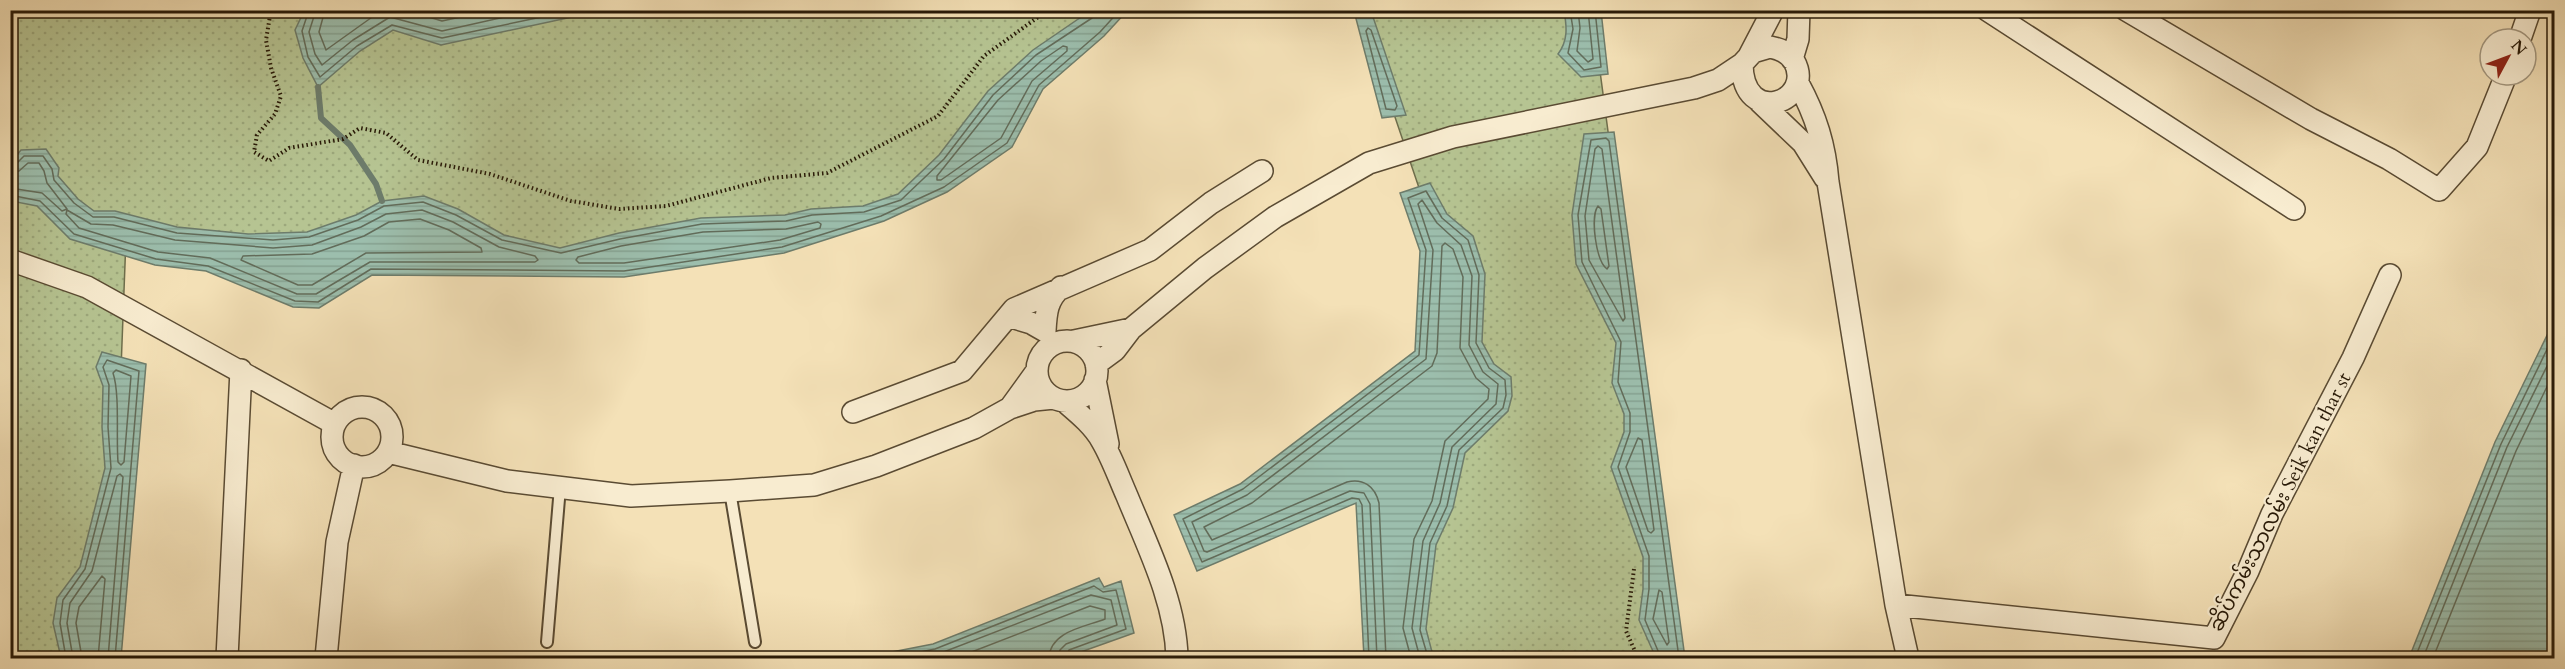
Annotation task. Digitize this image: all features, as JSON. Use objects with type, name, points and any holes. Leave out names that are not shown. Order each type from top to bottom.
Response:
[{"type":"street","points":[[1773,10],[1745,60],[1743,84],[1803,143],[1828,182]]},
{"type":"street","points":[[1792,58],[1798,39],[1799,10]]},
{"type":"street","points":[[1987,10],[2294,208]]},
{"type":"street","points":[[2126,10],[2311,119],[2389,159],[2439,190],[2478,147],[2501,87]]},
{"type":"street","points":[[2524,27],[2530,10]]},
{"type":"street","points":[[388,452],[507,481],[631,496],[814,485],[898,458],[974,428],[1010,408],[1034,400],[1075,400],[1087,393],[1096,372],[1131,329],[1205,268],[1275,217],[1370,163],[1453,137],[1694,88],[1718,80],[1762,48],[1780,48],[1792,58],[1798,68],[1798,83],[1820,128],[1826,153],[1828,182],[1896,604],[1908,658]]},
{"type":"street","points":[[1694,88],[1775,103],[1787,98],[1798,83]]},
{"type":"street","points":[[853,412],[962,371],[1014,309],[1150,250],[1211,203],[1262,171]]},
{"type":"street","points":[[10,260],[87,287],[242,370],[335,424]]},
{"type":"street","name":"ဆိပ်ကမ်းသာလမ်း Seik kan thar st","points":[[1896,604],[2214,638],[2248,570],[2272,514],[2353,358],[2390,275]]},
{"type":"street","points":[[1010,408],[1036,372],[1047,339],[1046,310],[1053,296],[1063,286]]},
{"type":"street","points":[[1008,316],[1031,322],[1047,339],[1059,342],[1074,342],[1131,329]]},
{"type":"street","points":[[1074,342],[1089,351],[1096,372],[1113,465]]},
{"type":"street","points":[[227,658],[242,370]]},
{"type":"street","points":[[1036,372],[1043,390],[1059,400],[1095,432],[1113,465],[1155,562],[1176,641],[1177,658]]},
{"type":"street","points":[[361,407],[374,409],[382,415],[391,430],[392,442],[388,452],[380,461],[367,466],[354,465],[341,458],[333,445],[335,424],[346,411],[361,407]]},
{"type":"street","points":[[326,658],[337,542],[354,465]]},
{"type":"lane","points":[[547,642],[560,488]]},
{"type":"lane","points":[[730,491],[754,642]]},
{"type":"path","points":[[271,10],[266,40],[271,68],[281,96],[275,114],[257,135],[254,152],[262,157],[269,161],[288,148],[343,139],[360,128],[386,133],[418,160],[490,174],[571,201],[619,209],[666,206],[771,178],[827,173],[938,116],[984,56],[1048,10]]},
{"type":"path","points":[[1634,569],[1626,631],[1638,658]]},
{"type":"green space","points":[[10,11],[1104,11],[898,205],[566,263],[126,238],[110,658],[11,658]]},
{"type":"green space","points":[[1359,11],[1592,11],[1678,658],[1384,658],[1452,285]]},
{"type":"water","points":[[304,10],[600,11],[441,45],[393,30],[360,51],[318,87],[303,58],[295,30]]},
{"type":"water","points":[[1090,11],[1127,11],[1104,36],[1043,89],[1012,147],[947,192],[884,221],[784,253],[624,277],[372,275],[319,308],[293,307],[206,271],[155,265],[70,239],[37,206],[11,201],[11,162],[21,150],[46,149],[59,168],[58,176],[78,199],[94,211],[115,211],[177,227],[248,234],[307,232],[356,215],[382,201],[424,196],[458,209],[504,235],[560,248],[619,233],[701,218],[785,215],[811,209],[863,206],[898,194],[939,155],[988,91],[1033,50]]},
{"type":"water","points":[[1354,11],[1371,11],[1406,115],[1382,118]]},
{"type":"water","points":[[1564,11],[1601,11],[1608,74],[1581,77],[1558,54],[1564,44],[1566,34]]},
{"type":"water","points":[[1614,132],[1685,658],[1656,658],[1639,620],[1643,589],[1643,557],[1611,467],[1624,432],[1624,414],[1612,383],[1616,343],[1576,264],[1572,215],[1584,134]]},
{"type":"water","points":[[1430,183],[1447,214],[1473,236],[1485,274],[1482,342],[1494,364],[1511,377],[1512,396],[1508,411],[1465,453],[1453,508],[1436,545],[1426,629],[1432,652],[1441,658],[1364,658],[1356,503],[1197,571],[1174,515],[1240,484],[1415,351],[1420,251],[1400,193]]},
{"type":"water","points":[[2554,321],[2554,658],[2409,658],[2495,442]]},
{"type":"water","points":[[102,352],[146,364],[121,658],[61,658],[53,623],[57,598],[80,567],[105,468],[102,427],[103,386],[96,367]]},
{"type":"water","points":[[1099,578],[1104,587],[1121,581],[1134,633],[1064,658],[861,658],[933,644]]},
{"type":"waterway","points":[[318,87],[321,118],[350,145],[376,184],[382,201]]}]
